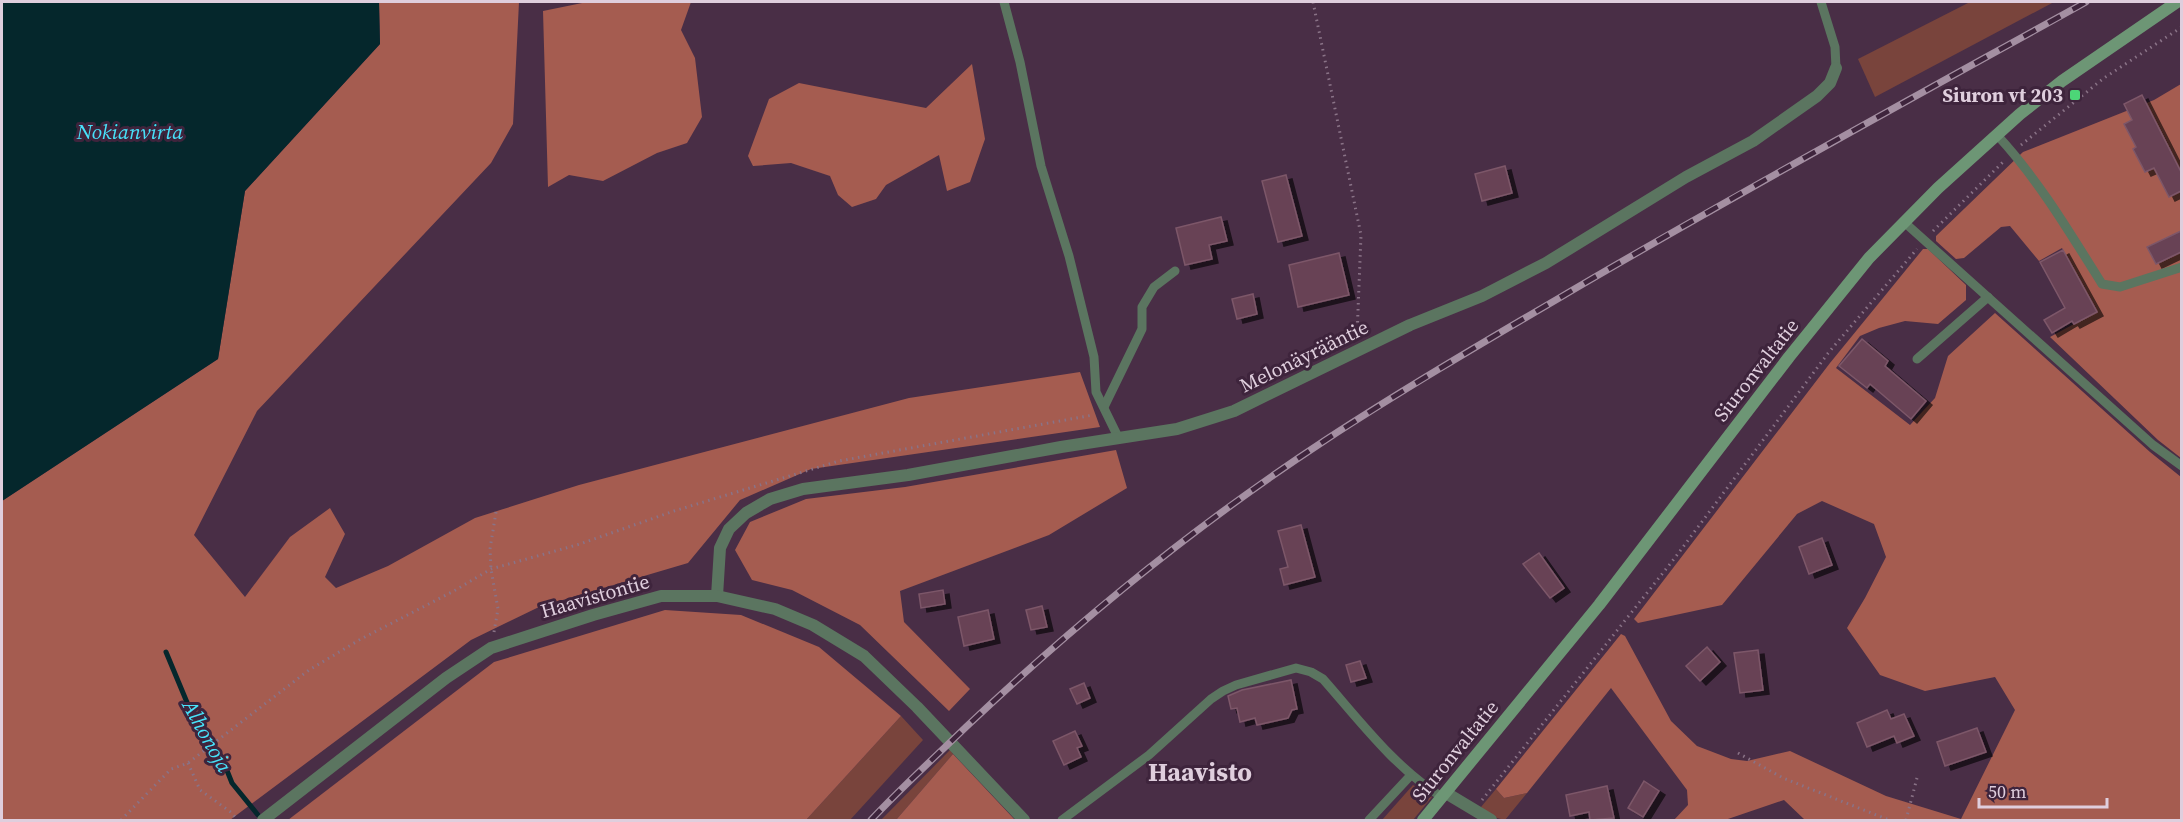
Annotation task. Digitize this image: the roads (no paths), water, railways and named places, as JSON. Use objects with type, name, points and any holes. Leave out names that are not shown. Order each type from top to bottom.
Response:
[{"type":"street","name":"Siuronvaltatie","points":[[1424,820],[1599,605],[1789,357],[1869,258],[1938,188],[1997,135],[2062,81],[2177,2]]},
{"type":"street","name":"Melonäyrääntie","points":[[717,596],[720,548],[729,529],[746,513],[770,499],[803,489],[908,475],[1061,447],[1177,429],[1234,411],[1410,326],[1482,296],[1546,263],[1686,177],[1752,141],[1817,96],[1830,83],[1836,68]]},
{"type":"street","name":"Haavistontie","points":[[263,820],[446,678],[491,648],[661,596],[717,596],[775,609],[813,625],[864,656],[917,707],[1024,820]]},
{"type":"street","points":[[1444,795],[1491,820]]},
{"type":"lane","points":[[1004,2],[1020,62],[1041,166],[1069,256],[1094,357],[1096,392],[1119,439]]},
{"type":"lane","name":"Melonäyrääntie","points":[[1821,2],[1835,47],[1836,68]]},
{"type":"lane","points":[[1997,135],[2013,152],[2060,217],[2102,284],[2120,287],[2181,267]]},
{"type":"lane","points":[[1904,222],[2153,445],[2181,466]]},
{"type":"lane","points":[[1105,410],[1142,329],[1142,307],[1154,287],[1175,271]]},
{"type":"lane","points":[[1917,359],[1988,297]]},
{"type":"lane","points":[[1062,820],[1149,755],[1223,691],[1236,685],[1296,668],[1311,672],[1323,679],[1390,755],[1411,775],[1444,795]]},
{"type":"lane","points":[[1369,820],[1411,775]]},
{"type":"water","name":"Nokianvirta","points":[[2,2],[379,2],[380,44],[245,191],[218,359],[2,501]]},
{"type":"waterway","name":"Alhonoja","points":[[166,652],[196,724],[222,758],[232,783],[258,815]]},
{"type":"railway","points":[[871,820],[1008,688],[1094,613],[1184,541],[1276,473],[1388,400],[1645,248],[2086,2]]},
{"type":"place","name":"Siuron vt 203","points":[[2075,95]]},
{"type":"district","name":"Haavisto","points":[[1200,772]]}]
